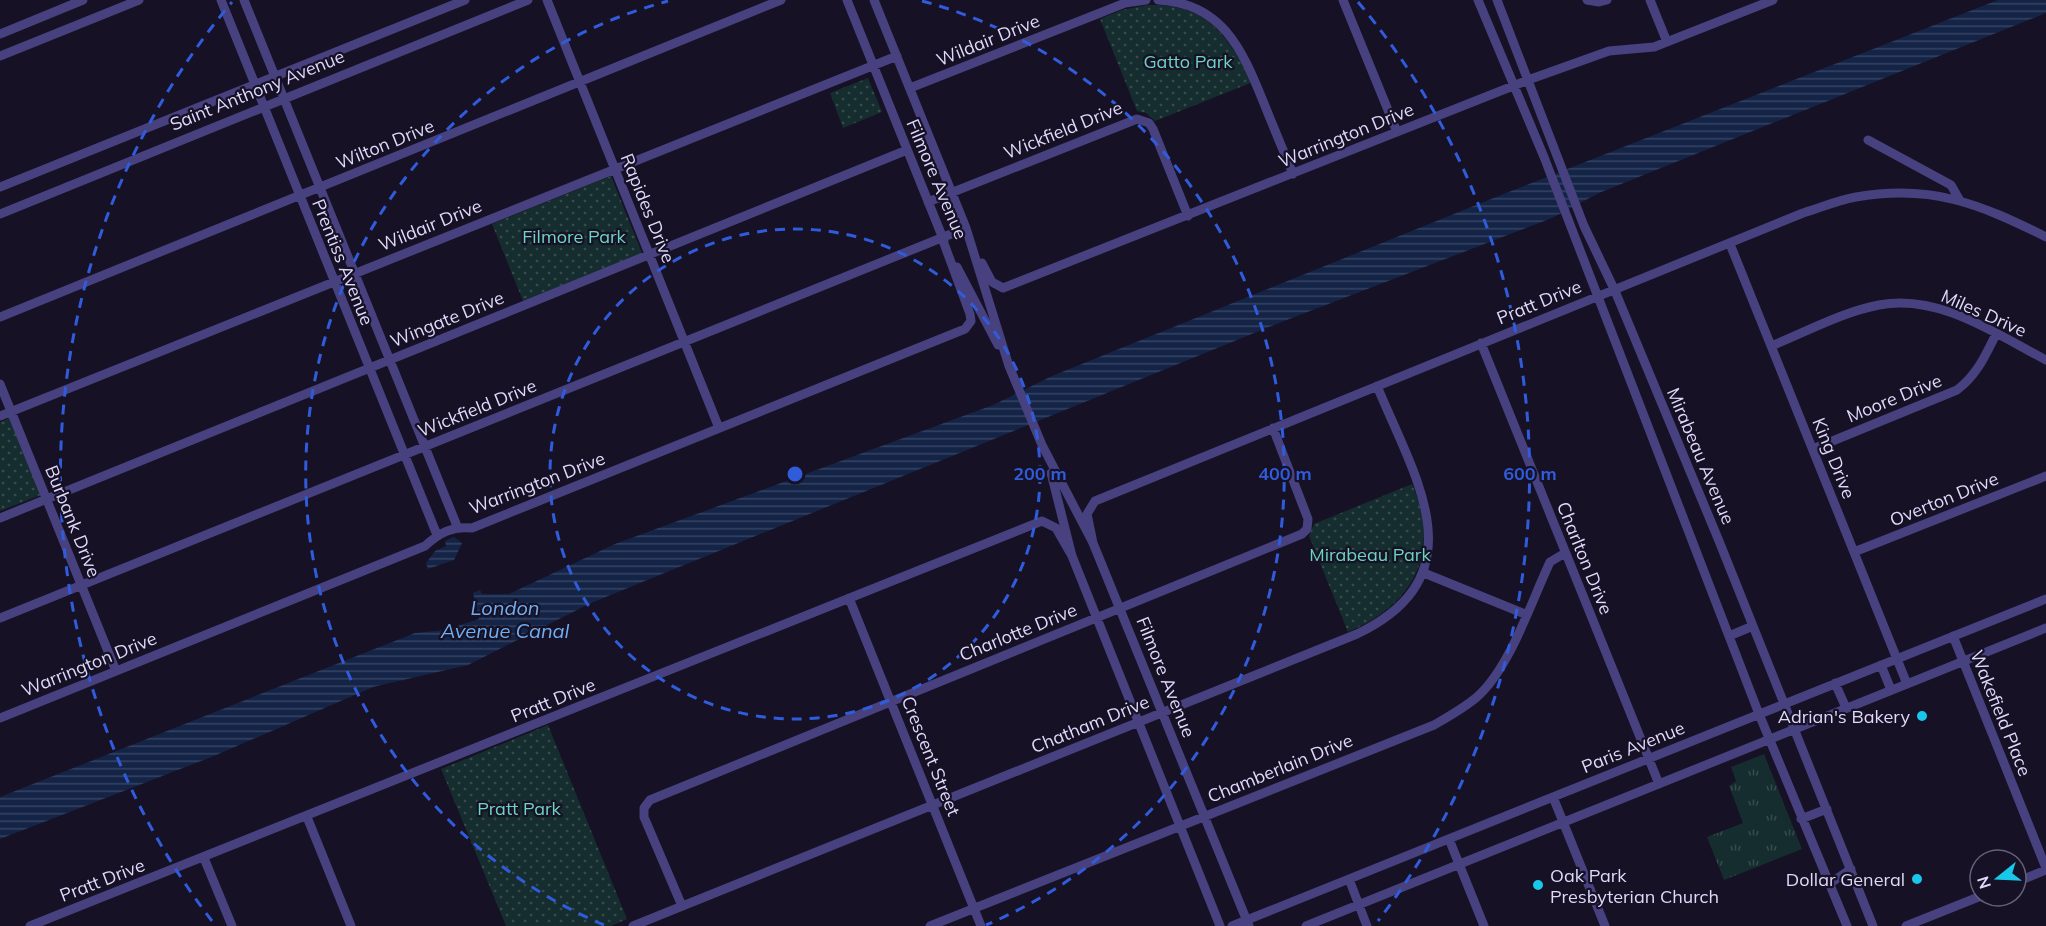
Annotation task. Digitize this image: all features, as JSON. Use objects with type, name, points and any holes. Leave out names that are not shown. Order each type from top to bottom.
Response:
[{"type":"street","points":[[0,34],[84,0]]},
{"type":"street","points":[[0,56],[139,0]]},
{"type":"street","name":"Prentiss Avenue","points":[[221,0],[437,535]]},
{"type":"street","name":"Prentiss Avenue","points":[[244,0],[457,526]]},
{"type":"street","name":"Saint Anthony Avenue","points":[[0,187],[465,0]]},
{"type":"street","name":"Saint Anthony Avenue","points":[[0,214],[263,105],[528,0]]},
{"type":"street","name":"Rapides Drive","points":[[547,0],[719,428]]},
{"type":"street","name":"Wilton Drive","points":[[0,317],[580,84],[781,0]]},
{"type":"street","name":"Filmore Avenue","points":[[847,0],[942,238],[1009,366],[1042,445],[1093,543],[1248,923]]},
{"type":"street","name":"Filmore Avenue","points":[[874,0],[953,192],[1009,366]]},
{"type":"street","name":"Wildair Drive","points":[[910,88],[1125,3],[1146,0]]},
{"type":"street","points":[[1158,0],[1197,4],[1237,43],[1250,67],[1293,174]]},
{"type":"street","points":[[1343,0],[1397,132]]},
{"type":"street","name":"Mirabeau Avenue","points":[[1478,0],[1574,231],[1759,714],[1847,926]]},
{"type":"street","name":"Mirabeau Avenue","points":[[1497,0],[1584,226],[1643,358],[1873,926]]},
{"type":"street","points":[[1587,0],[1599,2],[1607,0]]},
{"type":"street","points":[[1650,0],[1667,42]]},
{"type":"street","name":"Warrington Drive","points":[[966,228],[987,274],[992,282],[1003,288],[1528,80],[1609,51],[1654,47],[1773,0]]},
{"type":"street","name":"Wildair Drive","points":[[0,416],[897,56]]},
{"type":"street","name":"Wickfield Drive","points":[[928,202],[1130,121],[1143,119],[1153,129],[1188,216]]},
{"type":"street","points":[[1868,140],[1950,185],[1959,199]]},
{"type":"street","name":"Wingate Drive","points":[[0,518],[907,150]]},
{"type":"street","name":"Pratt Drive","points":[[1093,543],[1087,514],[1095,501],[1803,213],[1854,197],[1910,193],[1959,199],[2046,237]]},
{"type":"street","name":"Wickfield Drive","points":[[0,618],[966,228]]},
{"type":"street","name":"Warrington Drive","points":[[0,718],[424,546],[437,535],[457,526],[472,528],[969,326],[970,314],[942,238]]},
{"type":"street","name":"King Drive","points":[[1730,244],[1907,684]]},
{"type":"street","name":"Miles Drive","points":[[1771,346],[1860,310],[1899,303],[1940,308],[2046,360]]},
{"type":"street","name":"Moore Drive","points":[[1813,449],[1957,390],[1970,380],[1981,365],[1996,334]]},
{"type":"street","name":"Charlton Drive","points":[[1481,343],[1659,784]]},
{"type":"street","points":[[1624,366],[1643,358]]},
{"type":"street","name":"Burbank Drive","points":[[0,384],[116,671]]},
{"type":"street","name":"Chatham Drive","points":[[633,926],[1378,624],[1403,604],[1424,573],[1430,540],[1427,511],[1377,386]]},
{"type":"street","name":"Charlotte Drive","points":[[682,906],[647,827],[644,808],[660,795],[1292,539],[1307,529],[1308,519],[1273,428]]},
{"type":"street","name":"Filmore Avenue","points":[[1042,445],[1072,556],[1220,926]]},
{"type":"street","name":"Overton Drive","points":[[1854,552],[2046,476]]},
{"type":"street","name":"Pratt Drive","points":[[30,926],[1042,521],[1056,528],[1072,556]]},
{"type":"street","name":"Chamberlain Drive","points":[[930,926],[1434,725],[1455,713],[1477,697],[1494,680],[1508,658],[1525,614],[1550,561],[1565,554]]},
{"type":"street","points":[[1424,573],[1525,614]]},
{"type":"street","name":"Crescent Street","points":[[849,598],[981,926]]},
{"type":"street","name":"Paris Avenue","points":[[1232,926],[1248,923],[1349,879],[1897,658],[2045,603]]},
{"type":"street","points":[[1729,636],[1753,626]]},
{"type":"street","points":[[1306,926],[2046,628]]},
{"type":"street","name":"Wakefield Place","points":[[1953,636],[2046,869]]},
{"type":"street","points":[[1881,665],[1891,690]]},
{"type":"street","points":[[1835,683],[1846,708]]},
{"type":"street","points":[[1553,797],[1605,926]]},
{"type":"street","points":[[1801,819],[1827,809]]},
{"type":"street","points":[[307,817],[351,926]]},
{"type":"street","points":[[1449,839],[1484,926]]},
{"type":"street","points":[[204,858],[232,926]]},
{"type":"street","points":[[1829,884],[1851,869]]},
{"type":"street","points":[[2028,877],[2046,869]]},
{"type":"street","points":[[1349,879],[1367,926]]},
{"type":"street","points":[[1906,926],[1968,901]]},
{"type":"green space","name":"Gatto Park","points":[[1147,5],[1186,10],[1213,25],[1224,36],[1253,82],[1155,121],[1146,113],[1137,111],[1100,19],[1122,10]]},
{"type":"green space","points":[[868,78],[882,112],[843,128],[830,93]]},
{"type":"green space","name":"Filmore Park","points":[[611,176],[642,253],[523,301],[492,224]]},
{"type":"green space","points":[[10,418],[41,495],[0,511],[0,422]]},
{"type":"green space","name":"Mirabeau Park","points":[[1412,484],[1424,532],[1422,553],[1416,573],[1405,591],[1390,607],[1348,632],[1309,536],[1314,524]]},
{"type":"green space","name":"Pratt Park","points":[[548,725],[627,919],[611,926],[506,926],[441,769]]},
{"type":"green space","points":[[1764,754],[1802,849],[1724,880],[1707,837],[1743,823],[1729,786],[1736,781],[1731,767]]},
{"type":"water","name":"London Avenue Canal","points":[[1998,0],[2046,0],[2046,13],[1599,193],[1552,218],[1279,323],[591,603],[468,665],[373,687],[214,756],[0,839],[0,797],[415,633],[444,630],[479,619],[473,593],[480,590],[482,594],[509,594],[615,544],[993,405],[1052,376],[1501,195]]},
{"type":"water","points":[[454,537],[462,543],[454,560],[428,569],[426,563],[435,551],[446,546],[445,541]]},
{"type":"place","name":"Adrian's Bakery","points":[[1922,716]]},
{"type":"place","name":"Dollar General","points":[[1917,879]]},
{"type":"place","name":"Oak Park Presbyterian Church","points":[[1538,885]]}]
